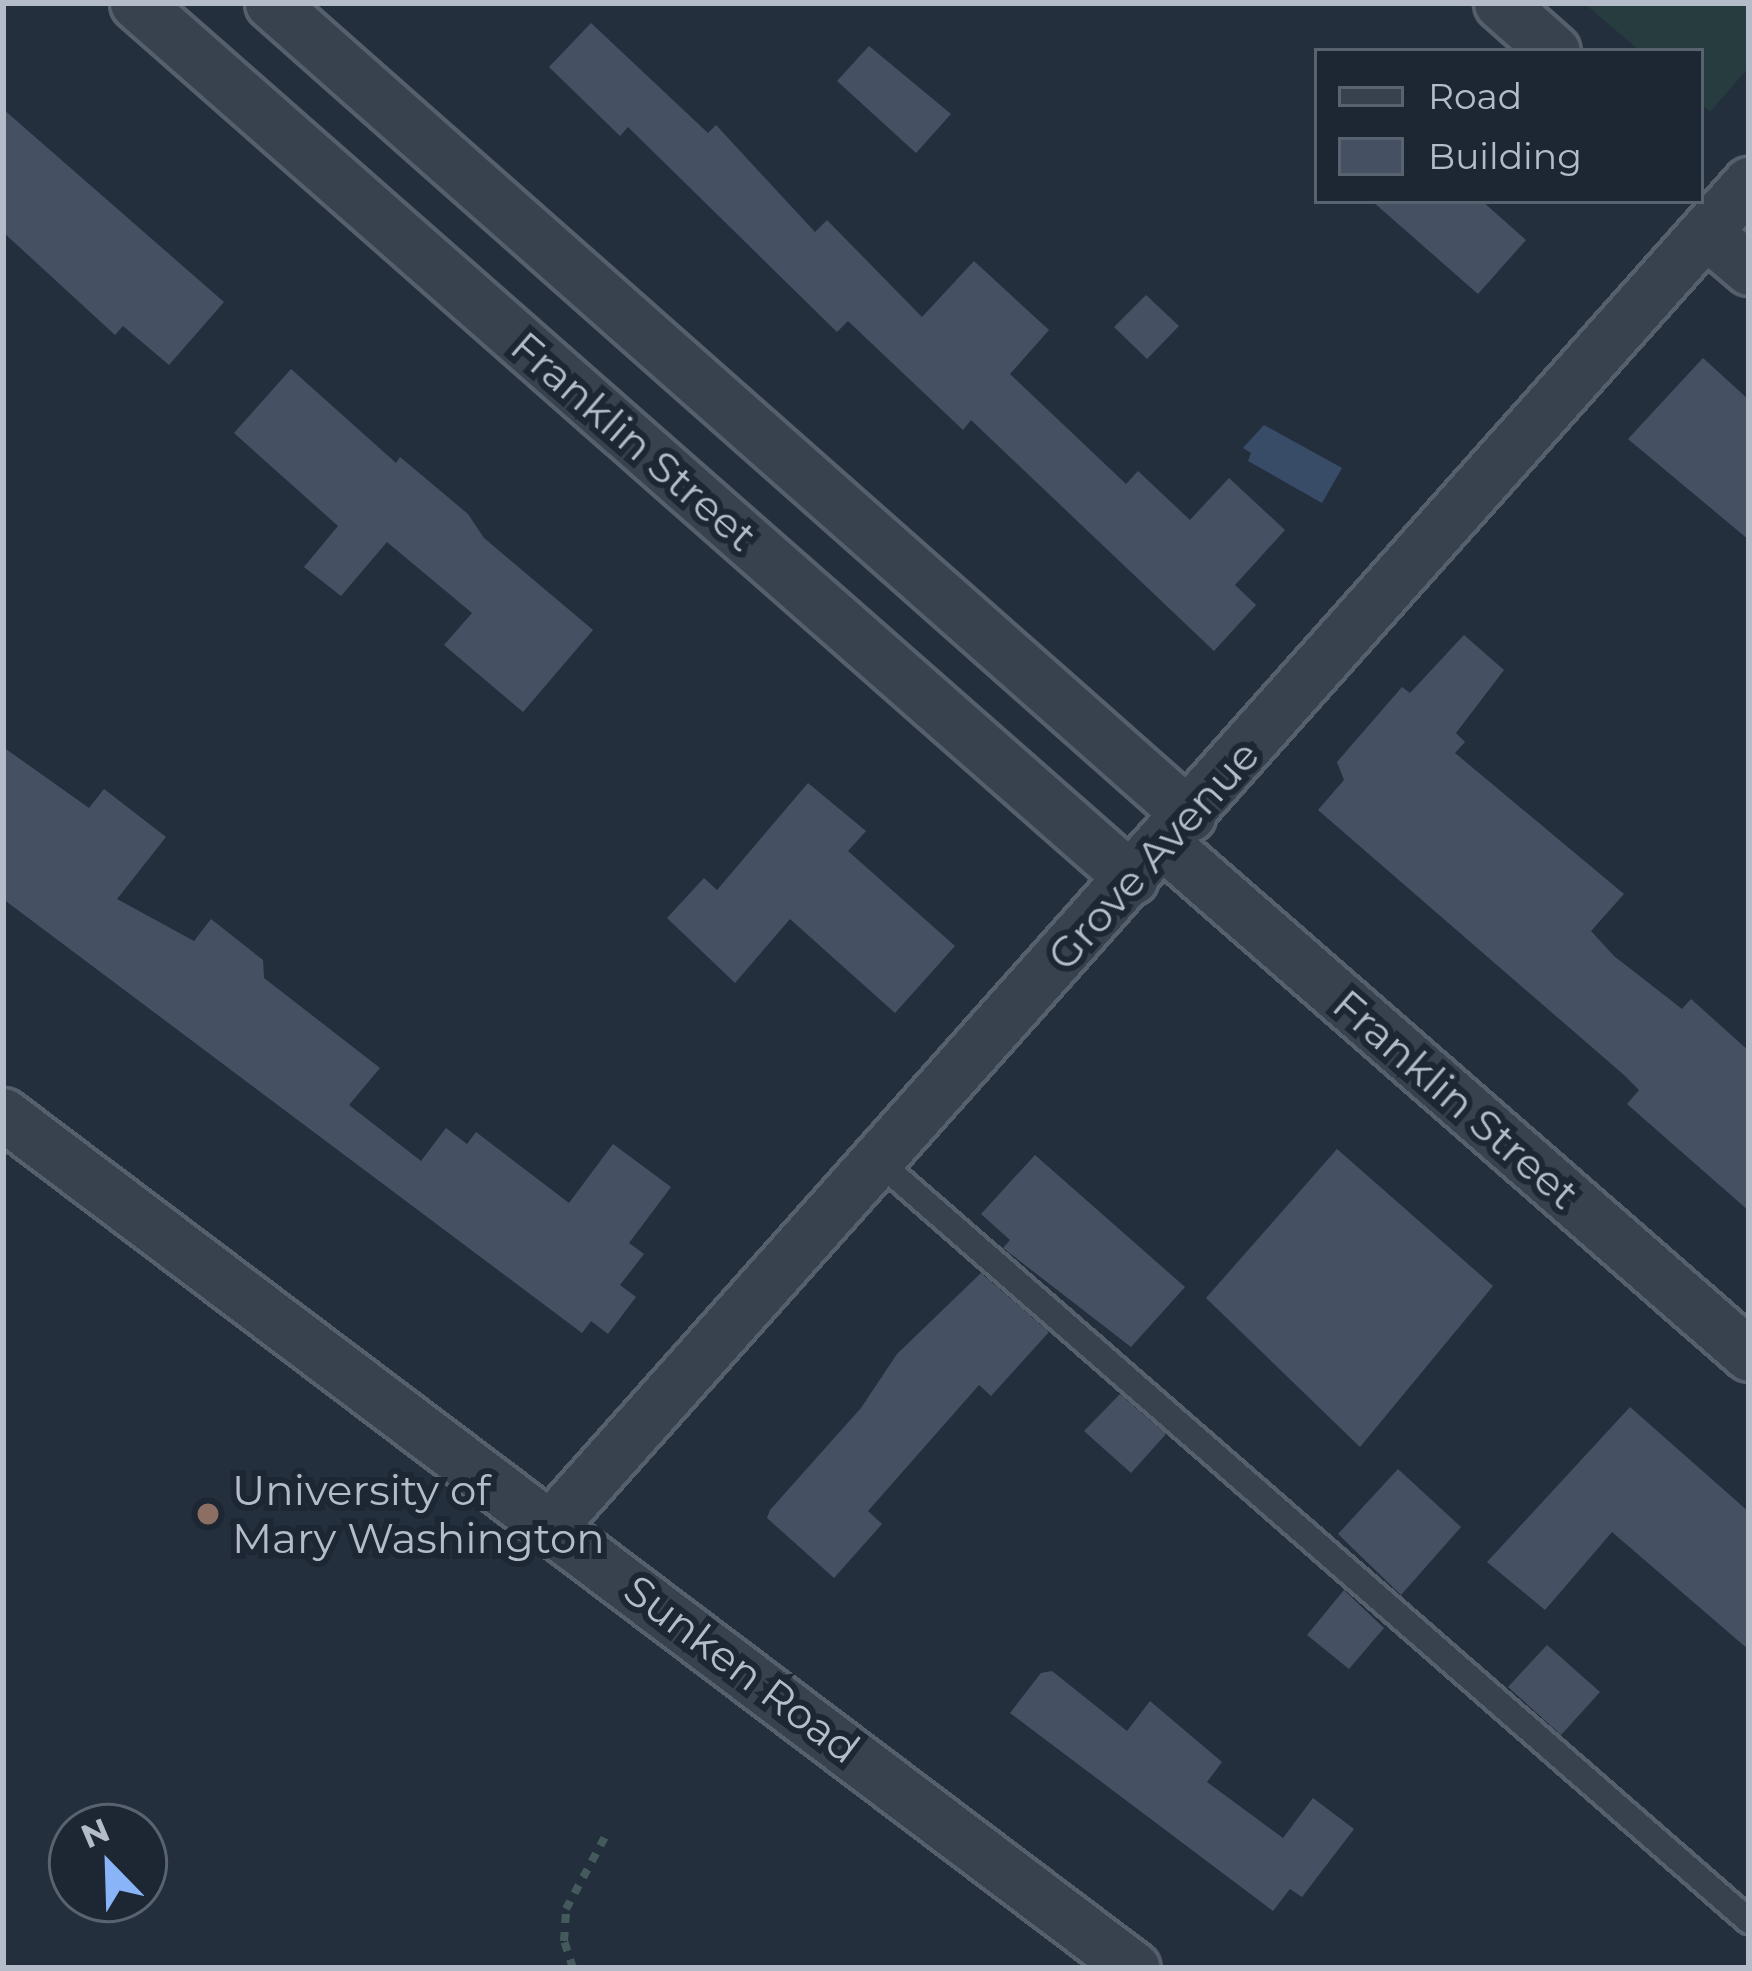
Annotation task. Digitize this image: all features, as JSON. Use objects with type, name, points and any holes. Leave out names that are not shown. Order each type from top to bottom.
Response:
[{"type":"street","name":"Franklin Street","points":[[136,3],[1161,846],[1749,1355]]},
{"type":"street","name":"Franklin Street","points":[[271,3],[1161,846]]},
{"type":"street","points":[[1499,3],[1551,48]]},
{"type":"street","name":"Grove Avenue","points":[[552,1524],[1161,846],[1722,201]]},
{"type":"street","points":[[1722,201],[1749,269]]},
{"type":"street","name":"Sunken Road","points":[[3,1114],[552,1524],[1134,1968]]},
{"type":"lane","points":[[878,1160],[1749,1921]]},
{"type":"path","points":[[573,1968],[564,1941],[566,1909],[605,1838]]},
{"type":"green space","points":[[1584,3],[1749,3],[1749,67],[1710,112],[1704,107],[1704,48],[1636,48]]},
{"type":"water","points":[[1264,425],[1342,468],[1322,503],[1248,461],[1251,453],[1243,448]]},
{"type":"building","points":[[591,23],[708,133],[716,125],[815,232],[827,220],[922,317],[974,261],[1049,330],[1010,374],[1126,484],[1138,471],[1190,520],[1229,478],[1285,530],[1235,585],[1256,605],[1214,651],[971,420],[963,430],[848,321],[837,332],[628,127],[620,136],[549,67]]},
{"type":"building","points":[[869,46],[951,114],[916,153],[837,81]]},
{"type":"building","points":[[3,109],[224,302],[169,365],[123,326],[115,335],[3,232]]},
{"type":"building","points":[[1375,204],[1485,204],[1526,240],[1478,294]]},
{"type":"building","points":[[1146,295],[1179,326],[1147,359],[1114,327]]},
{"type":"building","points":[[1703,358],[1749,400],[1749,540],[1628,439]]},
{"type":"building","points":[[291,369],[396,463],[400,457],[468,514],[484,538],[593,630],[523,712],[444,645],[472,613],[387,542],[341,596],[304,567],[338,526],[234,433]]},
{"type":"building","points":[[1464,635],[1504,670],[1456,733],[1465,742],[1455,753],[1624,894],[1591,931],[1614,956],[1682,1009],[1691,999],[1749,1051],[1749,1211],[1627,1104],[1639,1090],[1624,1075],[1318,810],[1344,780],[1337,762],[1402,687],[1410,693]]},
{"type":"building","points":[[3,747],[89,808],[104,789],[166,837],[117,899],[194,941],[211,919],[263,960],[264,978],[380,1068],[349,1105],[421,1161],[446,1128],[467,1144],[476,1132],[569,1203],[613,1144],[671,1187],[629,1243],[644,1254],[620,1285],[636,1297],[608,1334],[591,1321],[582,1333],[3,899]]},
{"type":"building","points":[[808,783],[866,831],[848,851],[955,946],[895,1013],[790,919],[735,983],[667,918],[704,878],[717,890]]},
{"type":"building","points":[[1337,1149],[1493,1286],[1360,1447],[1206,1298]]},
{"type":"building","points":[[1035,1155],[1185,1287],[1131,1347],[1003,1248],[1010,1240],[981,1214]]},
{"type":"building","points":[[981,1273],[1049,1332],[991,1396],[979,1385],[868,1511],[882,1524],[834,1578],[767,1518],[770,1510],[861,1408],[897,1354]]},
{"type":"building","points":[[1120,1394],[1166,1434],[1131,1473],[1084,1431]]},
{"type":"building","points":[[1630,1407],[1749,1512],[1749,1650],[1612,1532],[1545,1610],[1487,1562]]},
{"type":"building","points":[[1398,1469],[1461,1527],[1401,1595],[1338,1534]]},
{"type":"building","points":[[1344,1590],[1384,1628],[1349,1669],[1307,1635]]},
{"type":"building","points":[[1547,1645],[1600,1692],[1561,1735],[1508,1687]]},
{"type":"building","points":[[1052,1671],[1127,1731],[1150,1701],[1222,1762],[1207,1782],[1283,1838],[1313,1798],[1354,1829],[1302,1897],[1290,1889],[1273,1911],[1010,1713],[1041,1673]]},
{"type":"place","name":"University of Mary Washington","points":[[208,1514]]}]
